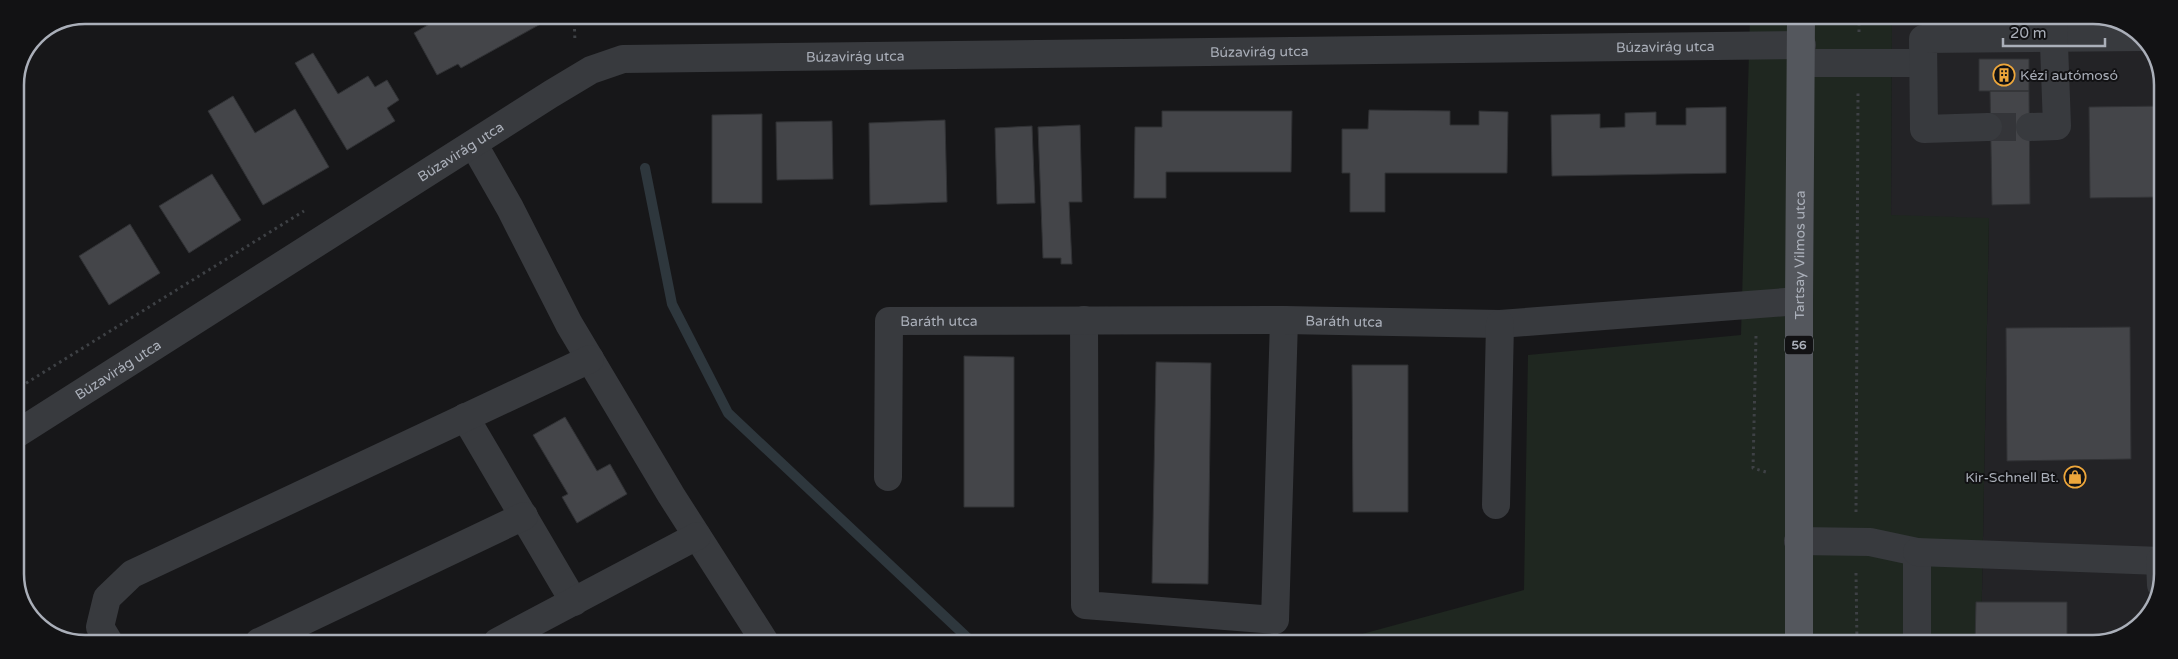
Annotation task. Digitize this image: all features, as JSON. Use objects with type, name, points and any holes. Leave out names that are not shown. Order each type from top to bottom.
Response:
[{"type":"main road","name":"Tartsay Vilmos utca","points":[[1799,635],[1798,482],[1802,24]]},
{"type":"street","points":[[1988,127],[1924,129],[1923,39],[1936,28],[2054,28],[2129,36]]},
{"type":"street","points":[[2030,127],[2057,126],[2054,28]]},
{"type":"street","name":"Búzavirág utca","points":[[24,429],[591,70],[623,59],[1801,54],[1923,64]]},
{"type":"street","points":[[474,145],[510,208],[569,324],[697,536],[761,635]]},
{"type":"street","name":"Baráth utca","points":[[888,477],[889,321],[1284,320],[1500,324],[1799,301]]},
{"type":"street","points":[[1084,320],[1085,605],[1276,620],[1284,320]]},
{"type":"street","points":[[1496,505],[1500,324]]},
{"type":"street","points":[[104,635],[100,628],[107,598],[132,574],[590,359]]},
{"type":"street","points":[[465,417],[574,602]]},
{"type":"street","points":[[274,635],[524,516]]},
{"type":"street","points":[[510,635],[697,536]]},
{"type":"street","points":[[1798,541],[1870,542],[1917,552],[2154,569]]},
{"type":"street","points":[[1917,552],[1918,635]]},
{"type":"path","points":[[574,24],[575,43]]},
{"type":"path","points":[[1857,635],[1855,542],[1858,92]]},
{"type":"path","points":[[24,384],[312,206]]},
{"type":"path","points":[[1756,303],[1753,468],[1798,482]]},
{"type":"shaded area","points":[[1750,24],[1892,24],[1891,215],[1989,218],[1981,635],[1358,635],[1524,590],[1528,355],[1741,335]]},
{"type":"shaded area","points":[[1892,24],[2101,24],[2124,32],[2144,51],[2150,61],[2154,81],[2154,582],[2144,608],[2124,627],[2113,632],[2093,635],[1981,635],[1989,219],[1891,216]]},
{"type":"building","points":[[430,24],[541,24],[461,68],[458,64],[437,75],[414,33]]},
{"type":"building","points":[[313,53],[338,94],[368,76],[375,87],[387,80],[399,100],[387,108],[395,121],[347,150],[295,63]]},
{"type":"building","name":"Kézi autómosó","points":[[1979,59],[2029,59],[2029,91],[1979,91]]},
{"type":"building","points":[[1990,91],[2029,91],[2030,204],[1992,205]]},
{"type":"building","points":[[233,96],[255,133],[295,109],[329,167],[263,205],[208,111]]},
{"type":"building","points":[[2154,106],[2154,197],[2090,198],[2089,107]]},
{"type":"building","points":[[1726,107],[1726,173],[1552,176],[1551,115],[1600,114],[1600,128],[1625,127],[1625,113],[1656,112],[1656,125],[1686,125],[1686,108]]},
{"type":"building","points":[[1369,110],[1450,111],[1450,125],[1479,125],[1479,111],[1508,112],[1507,173],[1385,173],[1385,212],[1350,212],[1350,173],[1342,173],[1342,129],[1368,129]]},
{"type":"building","points":[[1162,111],[1292,111],[1291,172],[1166,172],[1166,198],[1134,198],[1135,127],[1162,127]]},
{"type":"building","points":[[762,114],[762,203],[712,203],[712,115]]},
{"type":"building","points":[[945,120],[947,202],[870,205],[869,123]]},
{"type":"building","points":[[832,121],[833,179],[777,180],[776,122]]},
{"type":"building","points":[[1080,125],[1082,202],[1069,202],[1072,264],[1061,264],[1061,258],[1043,258],[1038,127]]},
{"type":"building","points":[[1032,126],[1035,203],[997,204],[995,128]]},
{"type":"building","points":[[212,174],[241,220],[189,253],[159,206]]},
{"type":"building","points":[[130,224],[160,273],[109,305],[79,256]]},
{"type":"building","points":[[2130,327],[2131,459],[2007,461],[2006,328]]},
{"type":"building","points":[[964,356],[1014,357],[1014,507],[964,507]]},
{"type":"building","points":[[1156,362],[1211,363],[1208,584],[1152,583]]},
{"type":"building","points":[[1352,365],[1408,365],[1408,512],[1353,512]]},
{"type":"building","points":[[565,417],[597,471],[610,464],[627,494],[577,523],[562,497],[568,494],[533,435]]},
{"type":"building","points":[[1976,602],[2067,602],[2067,635],[1975,635]]},
{"type":"waterway","points":[[645,168],[672,304],[728,413],[964,635]]},
{"type":"tunnel","points":[[1988,127],[2030,127]]},
{"type":"place","name":"Kézi autómosó","points":[[2004,75]]},
{"type":"place","name":"Kir-Schnell Bt.","points":[[2075,477]]}]
